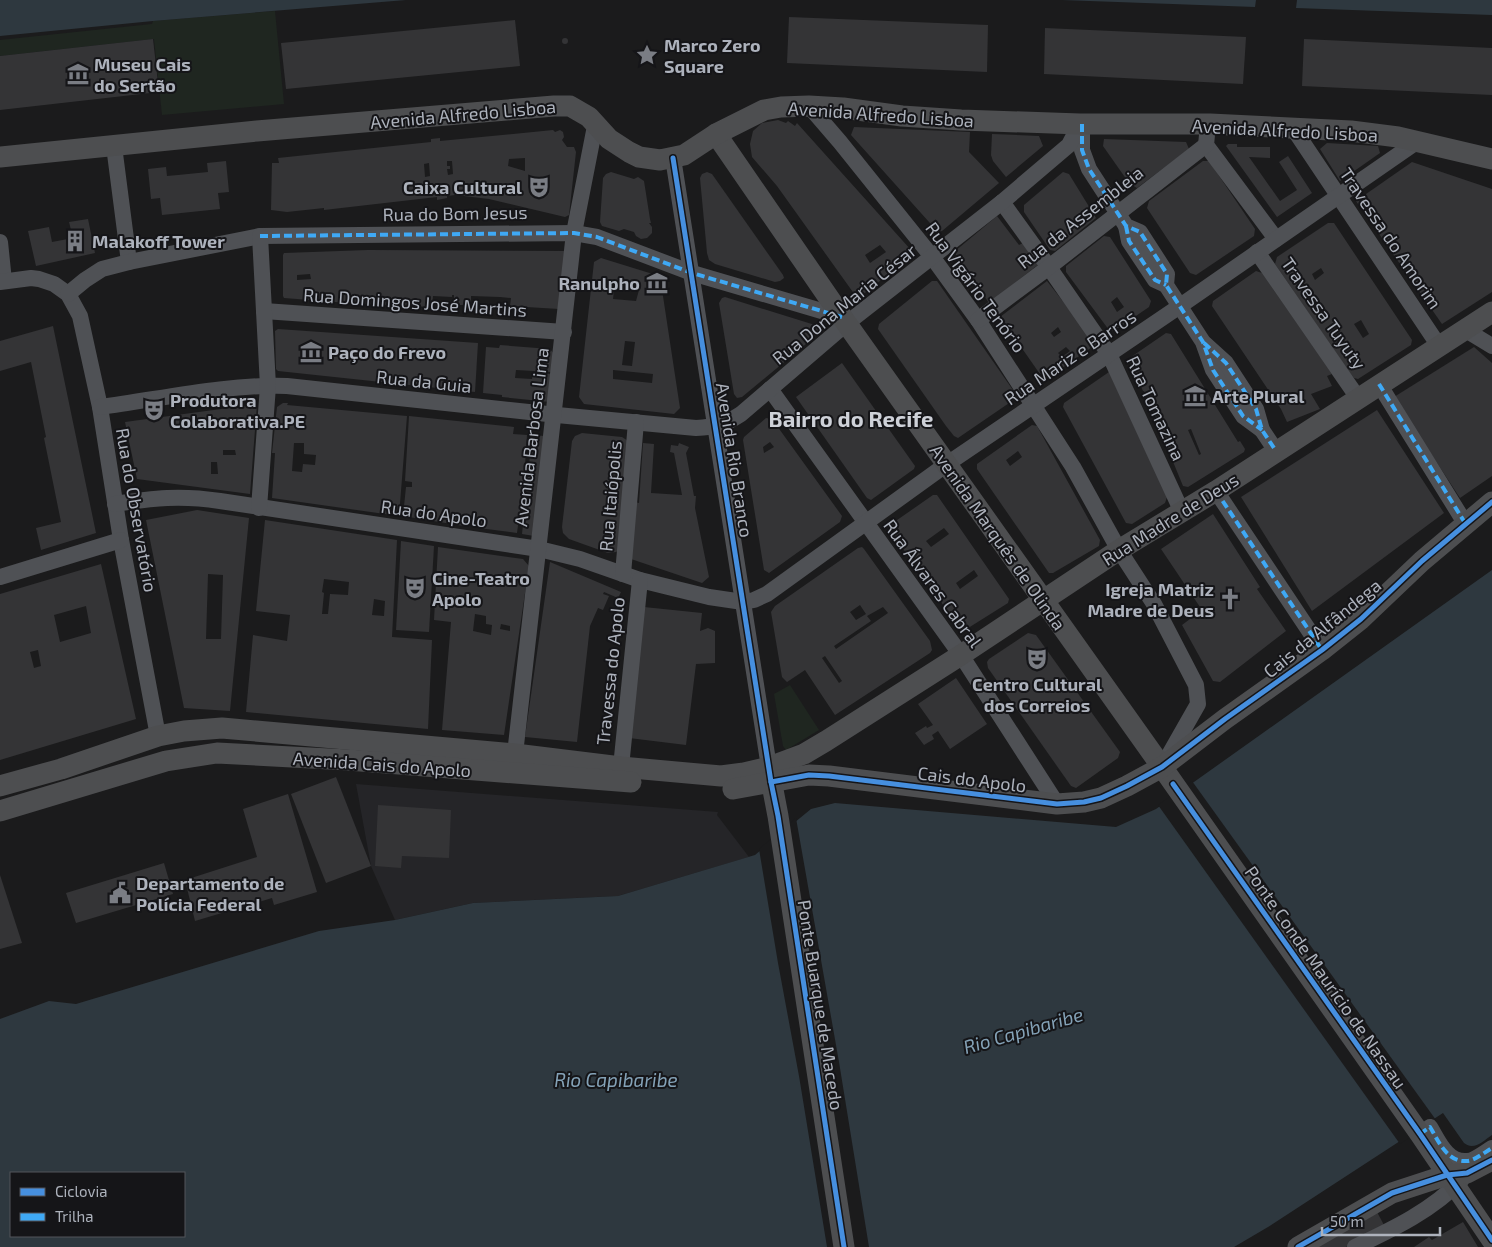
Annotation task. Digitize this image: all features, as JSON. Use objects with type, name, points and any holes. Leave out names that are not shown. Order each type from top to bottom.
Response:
[{"type":"main road","name":"Avenida Alfredo Lisboa","points":[[0,157],[256,131],[570,106],[589,117],[595,126],[609,139],[629,152],[651,159],[673,158],[684,155],[716,134],[764,110],[809,106],[953,119],[1081,124],[1208,134],[1293,128],[1352,131],[1418,141],[1492,159]]},
{"type":"main road","name":"Avenida Marquês de Olinda","points":[[716,134],[844,321],[1167,776]]},
{"type":"main road","name":"Rua Madre de Deus","points":[[770,774],[814,749],[961,655],[1119,550],[1216,491],[1492,312]]},
{"type":"main road","name":"Cais da Alfândega","points":[[1167,776],[1225,719],[1322,650],[1361,619],[1422,561],[1492,502]]},
{"type":"main road","name":"Avenida Cais do Apolo","points":[[0,786],[60,770],[158,736],[184,731],[222,728],[515,754],[621,767],[721,776],[770,774]]},
{"type":"main road","name":"Avenida Cais do Apolo","points":[[0,811],[166,761],[216,753],[348,760],[719,789],[745,788],[770,774]]},
{"type":"main road","name":"Cais do Apolo","points":[[770,774],[829,776],[1057,804],[1084,802],[1101,798],[1127,786],[1167,776]]},
{"type":"main road","name":"Ponte Buarque de Macedo","points":[[770,774],[844,1247]]},
{"type":"main road","name":"Ponte Conde Maurício de Nassau","points":[[1167,776],[1420,1134],[1456,1178],[1492,1240]]},
{"type":"main road","points":[[1298,1247],[1392,1193],[1456,1178],[1492,1160]]},
{"type":"street","name":"Rua Vigário Tenório","points":[[809,106],[933,258],[978,320],[1034,404],[1073,467],[1119,550],[1154,604],[1196,685],[1198,694],[1198,704],[1167,776]]},
{"type":"street","name":"Rua Dona Maria César","points":[[715,427],[729,422],[741,414],[844,321],[933,258],[1002,202],[1069,145],[1081,124]]},
{"type":"street","points":[[1081,124],[1082,150],[1089,169],[1122,220],[1140,232],[1168,274],[1166,285],[1203,342],[1226,363],[1256,409],[1262,430],[1276,451]]},
{"type":"street","name":"Avenida Barbosa Lima","points":[[515,754],[574,233],[595,126]]},
{"type":"street","name":"Travessa do Amorim","points":[[1293,128],[1439,346]]},
{"type":"street","points":[[1208,134],[1227,171],[1276,239]]},
{"type":"street","name":"Rua da Assembleia","points":[[978,320],[1049,267],[1122,220],[1208,134]]},
{"type":"street","name":"Rua Mariz e Barros","points":[[743,602],[754,600],[767,594],[947,464],[1418,141]]},
{"type":"street","points":[[114,146],[129,262]]},
{"type":"street","name":"Avenida Rio Branco","points":[[673,158],[770,774]]},
{"type":"street","name":"Rua Tomazina","points":[[1002,202],[1109,354],[1182,512]]},
{"type":"street","name":"Rua do Bom Jesus","points":[[68,294],[102,269],[260,236],[574,233],[597,238],[692,273],[844,321]]},
{"type":"street","points":[[259,508],[268,386],[260,236]]},
{"type":"street","points":[[0,242],[2,281],[21,278],[39,279],[54,284],[68,294]]},
{"type":"street","name":"Travessa Tuyuty","points":[[1256,252],[1358,398]]},
{"type":"street","name":"Rua do Observatório","points":[[68,294],[82,322],[100,407],[114,504],[158,736]]},
{"type":"street","name":"Rua Domingos José Martins","points":[[264,312],[564,332]]},
{"type":"street","points":[[1464,329],[1492,346]]},
{"type":"street","points":[[1379,384],[1465,524]]},
{"type":"street","name":"Rua da Guia","points":[[100,407],[233,388],[288,386],[554,415],[696,428],[715,427]]},
{"type":"street","name":"Rua Álvares Cabral","points":[[770,389],[961,655],[1057,804]]},
{"type":"street","name":"Rua Itaiópolis","points":[[623,574],[636,422]]},
{"type":"street","points":[[1216,491],[1322,650]]},
{"type":"street","name":"Rua do Apolo","points":[[114,504],[152,498],[195,497],[539,549],[580,559],[640,580],[709,597],[743,602]]},
{"type":"street","points":[[0,577],[121,540]]},
{"type":"street","name":"Travessa do Apolo","points":[[621,767],[640,580]]},
{"type":"street","points":[[1420,1134],[1430,1127],[1445,1152],[1456,1160],[1467,1162],[1492,1148]]},
{"type":"street","points":[[1355,1247],[1406,1222],[1456,1178]]},
{"type":"shaded area","points":[[275,11],[284,104],[162,115],[154,39],[0,56],[0,40],[152,24],[153,21]]},
{"type":"shaded area","points":[[790,685],[819,730],[786,750],[783,746],[774,694]]},
{"type":"shaded area","points":[[356,784],[718,812],[717,815],[749,857],[618,896],[473,903],[395,920],[371,866]]},
{"type":"water","points":[[0,0],[406,0],[0,36]]},
{"type":"water","points":[[1062,0],[1256,0],[1255,7]]},
{"type":"water","points":[[1297,0],[1492,0],[1492,15],[1296,8]]},
{"type":"water","name":"Rio Capibaribe","points":[[1492,570],[1492,1135],[1475,1146],[1468,1145],[1464,1143],[1443,1113],[1268,1227],[1234,1247],[0,1247],[0,1019],[49,1001],[76,1004],[319,931],[395,920],[473,903],[618,896],[755,855],[811,809],[835,803],[1116,827],[1156,809]]},
{"type":"pier","points":[[1192,781],[1436,1120],[1400,1144],[1158,805]]},
{"type":"pier","points":[[796,818],[869,1247],[827,1247],[778,963],[759,849]]},
{"type":"building","points":[[789,17],[988,25],[987,72],[787,63]]},
{"type":"building","points":[[515,20],[520,66],[286,89],[281,43]]},
{"type":"building","points":[[1045,28],[1246,37],[1243,84],[1044,74]]},
{"type":"building","points":[[565,38],[568,41],[565,44],[562,41]]},
{"type":"building","name":"Museu Cais do Sertão","points":[[153,39],[159,92],[0,110],[0,56]]},
{"type":"building","points":[[1304,39],[1492,48],[1492,95],[1302,86]]},
{"type":"building","points":[[778,120],[786,123],[788,121],[795,126],[797,123],[911,250],[911,256],[861,296],[855,295],[777,186],[752,157],[750,144],[753,131],[762,123]],"holes":[[[880,245],[886,252],[870,263],[865,255]]]},
{"type":"building","points":[[854,127],[970,132],[969,152],[999,183],[942,231],[938,232],[851,135]]},
{"type":"building","points":[[553,130],[555,132],[560,130],[563,132],[564,137],[562,140],[567,147],[574,147],[576,152],[569,215],[565,217],[489,199],[455,195],[437,200],[437,197],[324,210],[324,208],[287,212],[271,210],[272,163],[279,163],[278,158],[431,142],[431,139],[440,138],[440,141]],"holes":[[[525,158],[525,171],[508,166],[509,159]],[[447,161],[452,161],[453,174],[448,175],[447,169],[450,169],[450,166],[447,166]],[[429,163],[430,176],[425,177],[424,164]]]},
{"type":"building","points":[[992,134],[1039,136],[1043,146],[1006,177],[993,161],[991,155]]},
{"type":"building","points":[[1104,139],[1186,142],[1189,149],[1137,188],[1129,183],[1103,146]]},
{"type":"building","points":[[1327,143],[1378,146],[1380,153],[1340,181],[1320,149]]},
{"type":"building","points":[[1228,144],[1237,144],[1237,147],[1270,147],[1270,158],[1249,157],[1280,201],[1297,190],[1279,162],[1288,156],[1312,193],[1277,217],[1226,146]]},
{"type":"building","points":[[226,161],[229,192],[218,193],[220,209],[162,215],[160,198],[151,199],[148,169],[166,167],[167,176],[208,172],[207,163]]},
{"type":"building","points":[[1203,161],[1209,161],[1255,229],[1254,236],[1196,275],[1190,273],[1147,208],[1149,201]]},
{"type":"building","points":[[1412,162],[1492,189],[1492,292],[1442,324],[1356,201]]},
{"type":"building","points":[[611,172],[634,179],[638,177],[644,181],[651,223],[649,223],[652,227],[652,233],[647,238],[641,239],[634,232],[624,229],[619,231],[602,226],[600,222],[603,178]]},
{"type":"building","points":[[707,172],[712,174],[783,275],[784,278],[780,281],[775,282],[715,264],[709,260],[700,178],[702,174]]},
{"type":"building","points":[[1063,172],[1069,174],[1096,218],[1055,251],[1050,250],[1024,212],[1024,205]]},
{"type":"building","points":[[997,216],[1019,245],[1023,243],[1039,264],[989,303],[954,252]]},
{"type":"building","name":"Malakoff Tower","points":[[88,219],[95,253],[36,266],[28,231],[49,227],[52,242],[73,238],[69,222]]},
{"type":"building","points":[[1328,223],[1334,223],[1412,340],[1411,345],[1358,379],[1354,378],[1275,264],[1277,257]],"holes":[[[1321,268],[1324,273],[1315,280],[1312,274]],[[1361,320],[1369,334],[1363,338],[1354,324]]]},
{"type":"building","points":[[1104,236],[1110,237],[1151,301],[1149,307],[1114,331],[1109,330],[1066,272],[1066,266]],"holes":[[[1117,297],[1124,307],[1117,312],[1111,302]]]},
{"type":"building","points":[[368,250],[566,251],[559,309],[510,306],[511,298],[500,297],[471,296],[471,305],[454,305],[454,295],[452,297],[433,296],[432,307],[284,298],[284,253]],"holes":[[[310,274],[311,279],[297,280],[297,275]]]},
{"type":"building","points":[[601,258],[656,275],[661,283],[680,408],[674,414],[584,404],[579,397],[594,262]],"holes":[[[615,282],[639,290],[636,301],[613,299]],[[625,341],[635,342],[632,366],[622,365]],[[613,370],[653,374],[652,383],[613,379]]]},
{"type":"building","points":[[1256,271],[1262,273],[1332,374],[1327,376],[1332,386],[1311,394],[1320,409],[1287,422],[1281,409],[1212,306],[1213,301]]},
{"type":"building","points":[[932,281],[937,281],[1015,393],[1015,399],[958,438],[946,426],[878,329],[879,324]]},
{"type":"building","points":[[1047,281],[1094,341],[1092,347],[1048,378],[1042,377],[1000,317]],"holes":[[[1058,327],[1061,332],[1054,337],[1051,333]],[[1066,347],[1070,351],[1062,357],[1058,353]]]},
{"type":"building","points":[[725,297],[818,326],[820,330],[818,334],[742,397],[737,398],[734,394],[719,303]]},
{"type":"building","points":[[53,326],[96,533],[41,550],[36,528],[61,522],[44,438],[46,437],[31,362],[0,371],[0,341]]},
{"type":"building","points":[[278,329],[478,343],[475,392],[278,371],[276,369],[275,331]]},
{"type":"building","points":[[1166,333],[1171,334],[1238,442],[1240,441],[1245,449],[1244,452],[1188,487],[1183,486],[1130,362],[1131,357]],"holes":[[[1191,429],[1201,454],[1199,455],[1188,430]]]},
{"type":"building","points":[[500,345],[550,349],[554,354],[552,372],[516,370],[515,378],[532,379],[533,373],[554,374],[550,402],[483,393],[486,347],[499,348]]},
{"type":"building","points":[[1474,347],[1492,363],[1492,476],[1460,498],[1394,397]]},
{"type":"building","points":[[842,363],[915,466],[914,469],[871,500],[867,498],[796,397]]},
{"type":"building","points":[[1109,372],[1167,497],[1165,503],[1132,524],[1126,523],[1063,407],[1064,403]]},
{"type":"building","points":[[283,403],[288,403],[287,405],[407,416],[399,516],[272,498],[275,453],[272,453],[277,407]],"holes":[[[294,443],[304,443],[304,454],[316,455],[315,465],[303,464],[302,472],[292,471]]]},
{"type":"building","points":[[257,404],[250,494],[137,479],[125,422]],"holes":[[[223,450],[235,450],[236,455],[223,455]],[[211,462],[217,462],[218,474],[211,474]]]},
{"type":"building","points":[[1377,410],[1444,513],[1312,611],[1241,497]]},
{"type":"building","points":[[409,416],[514,427],[513,434],[527,435],[524,481],[517,533],[479,528],[479,525],[464,522],[464,526],[403,516],[406,487],[412,487],[412,482],[405,481]]},
{"type":"building","points":[[766,418],[772,419],[842,516],[840,522],[769,573],[764,570],[744,437]],"holes":[[[770,442],[774,447],[764,453],[763,447]]]},
{"type":"building","points":[[1032,425],[1037,426],[1100,540],[1099,546],[1053,573],[1049,573],[977,469],[977,464]],"holes":[[[1018,451],[1022,457],[1010,466],[1006,460]]]},
{"type":"building","points":[[582,433],[622,437],[628,441],[619,550],[616,552],[608,553],[569,539],[563,533],[562,527],[572,441],[575,436]]},
{"type":"building","points":[[532,435],[545,436],[534,536],[522,534]]},
{"type":"building","points":[[643,443],[654,444],[651,493],[682,495],[674,453],[670,452],[671,445],[678,446],[679,443],[689,447],[686,453],[694,496],[696,496],[695,508],[709,577],[702,583],[631,559],[635,502],[639,503]]},
{"type":"building","points":[[933,495],[937,495],[1009,599],[1008,603],[965,630],[961,630],[889,529],[890,525]],"holes":[[[944,528],[949,534],[931,547],[926,541]],[[974,570],[978,576],[960,589],[956,583]]]},
{"type":"building","points":[[197,510],[249,518],[230,711],[184,708],[146,520]],"holes":[[[208,574],[223,575],[221,639],[206,639]]]},
{"type":"building","name":"Igreja Matriz Madre de Deus","points":[[1213,514],[1260,587],[1257,589],[1286,631],[1220,682],[1213,681],[1182,625],[1202,610],[1161,549]]},
{"type":"building","points":[[265,520],[397,540],[392,637],[432,640],[428,729],[246,712],[253,635],[287,641],[290,615],[256,611]],"holes":[[[324,579],[349,582],[348,595],[330,594],[328,614],[322,614]],[[374,599],[385,601],[384,616],[372,615]]]},
{"type":"building","name":"Cine-Teatro Apolo","points":[[401,541],[434,546],[429,632],[396,630]]},
{"type":"building","points":[[438,547],[523,559],[529,566],[504,735],[442,730],[451,622],[434,620]],"holes":[[[475,614],[486,616],[486,624],[492,625],[491,635],[473,631]],[[501,624],[510,626],[510,631],[500,629]]]},
{"type":"building","points":[[862,547],[864,549],[930,641],[932,650],[835,715],[805,670],[787,682],[782,677],[771,612],[775,606]],"holes":[[[860,605],[866,614],[856,620],[850,612]],[[883,607],[888,613],[836,649],[834,646],[871,621],[867,616]],[[825,656],[842,681],[839,683],[822,658]]]},
{"type":"building","points":[[550,562],[621,592],[618,598],[604,592],[603,594],[609,596],[603,610],[598,608],[590,626],[577,742],[525,737]]},
{"type":"building","points":[[101,564],[136,719],[0,760],[0,594]],"holes":[[[86,606],[91,633],[60,642],[54,615]],[[38,650],[41,666],[34,668],[30,652]]]},
{"type":"building","points":[[644,607],[702,613],[700,631],[708,628],[715,631],[715,663],[696,664],[686,745],[629,738]]},
{"type":"building","points":[[1028,633],[1036,635],[1120,752],[1118,758],[1076,788],[1071,786],[988,668],[987,662],[989,659]]},
{"type":"building","points":[[956,678],[987,724],[950,749],[938,731],[932,735],[934,739],[924,745],[915,733],[926,726],[927,728],[933,725],[918,704]]},
{"type":"building","points":[[336,777],[371,866],[326,883],[291,794]]},
{"type":"building","points":[[288,794],[317,892],[274,905],[272,898],[195,921],[185,880],[257,857],[243,809]]},
{"type":"building","points":[[378,805],[451,810],[449,858],[402,856],[401,868],[375,866]]},
{"type":"building","name":"Departamento de Polícia Federal","points":[[164,863],[173,894],[76,923],[66,893]]},
{"type":"building","points":[[0,875],[22,943],[0,949]]},
{"type":"building","points":[[1376,1210],[1385,1227],[1346,1247],[1309,1247]]},
{"type":"building","points":[[1463,1222],[1478,1247],[1414,1247],[1429,1237],[1432,1240]]},
{"type":"marked path","points":[[1082,124],[1082,150],[1089,169],[1126,226],[1140,232],[1167,274],[1166,285],[1203,342],[1213,370],[1243,416],[1262,430]]},
{"type":"marked path","points":[[1126,226],[1129,241],[1155,280],[1166,285]]},
{"type":"marked path","points":[[260,236],[574,233],[597,237],[692,273],[842,317]]},
{"type":"marked path","points":[[1204,343],[1226,363],[1256,409],[1262,430],[1276,451]]},
{"type":"marked path","points":[[1379,384],[1465,523]]},
{"type":"marked path","points":[[1216,491],[1322,650]]},
{"type":"marked path","points":[[1420,1134],[1430,1127],[1444,1150],[1460,1161],[1473,1160],[1492,1148]]},
{"type":"cycle path","points":[[673,158],[771,782],[778,816],[844,1247]]},
{"type":"cycle path","points":[[771,782],[809,775],[1057,804],[1084,802],[1101,798],[1162,767],[1225,719],[1322,650],[1361,619],[1422,561],[1492,502]]},
{"type":"cycle path","points":[[1173,784],[1420,1134],[1492,1240]]},
{"type":"cycle path","points":[[1298,1247],[1392,1193],[1447,1175],[1467,1173],[1492,1160]]},
{"type":"place","name":"Marco Zero Square","points":[[647,55]]},
{"type":"place","name":"Museu Cais do Sertão","points":[[78,74]]},
{"type":"place","name":"Caixa Cultural","points":[[539,187]]},
{"type":"place","name":"Malakoff Tower","points":[[75,241]]},
{"type":"place","name":"Ranulpho","points":[[657,283]]},
{"type":"place","name":"Paço do Frevo","points":[[311,352]]},
{"type":"place","name":"Arte Plural","points":[[1195,396]]},
{"type":"place","name":"Produtora Colaborativa.PE","points":[[154,410]]},
{"type":"place","name":"Cine-Teatro Apolo","points":[[415,588]]},
{"type":"place","name":"Igreja Matriz Madre de Deus","points":[[1230,599]]},
{"type":"place","name":"Centro Cultural dos Correios","points":[[1037,659]]},
{"type":"place","name":"Departamento de Polícia Federal","points":[[120,893]]},
{"type":"district","name":"Bairro do Recife","points":[[851,418]]}]
